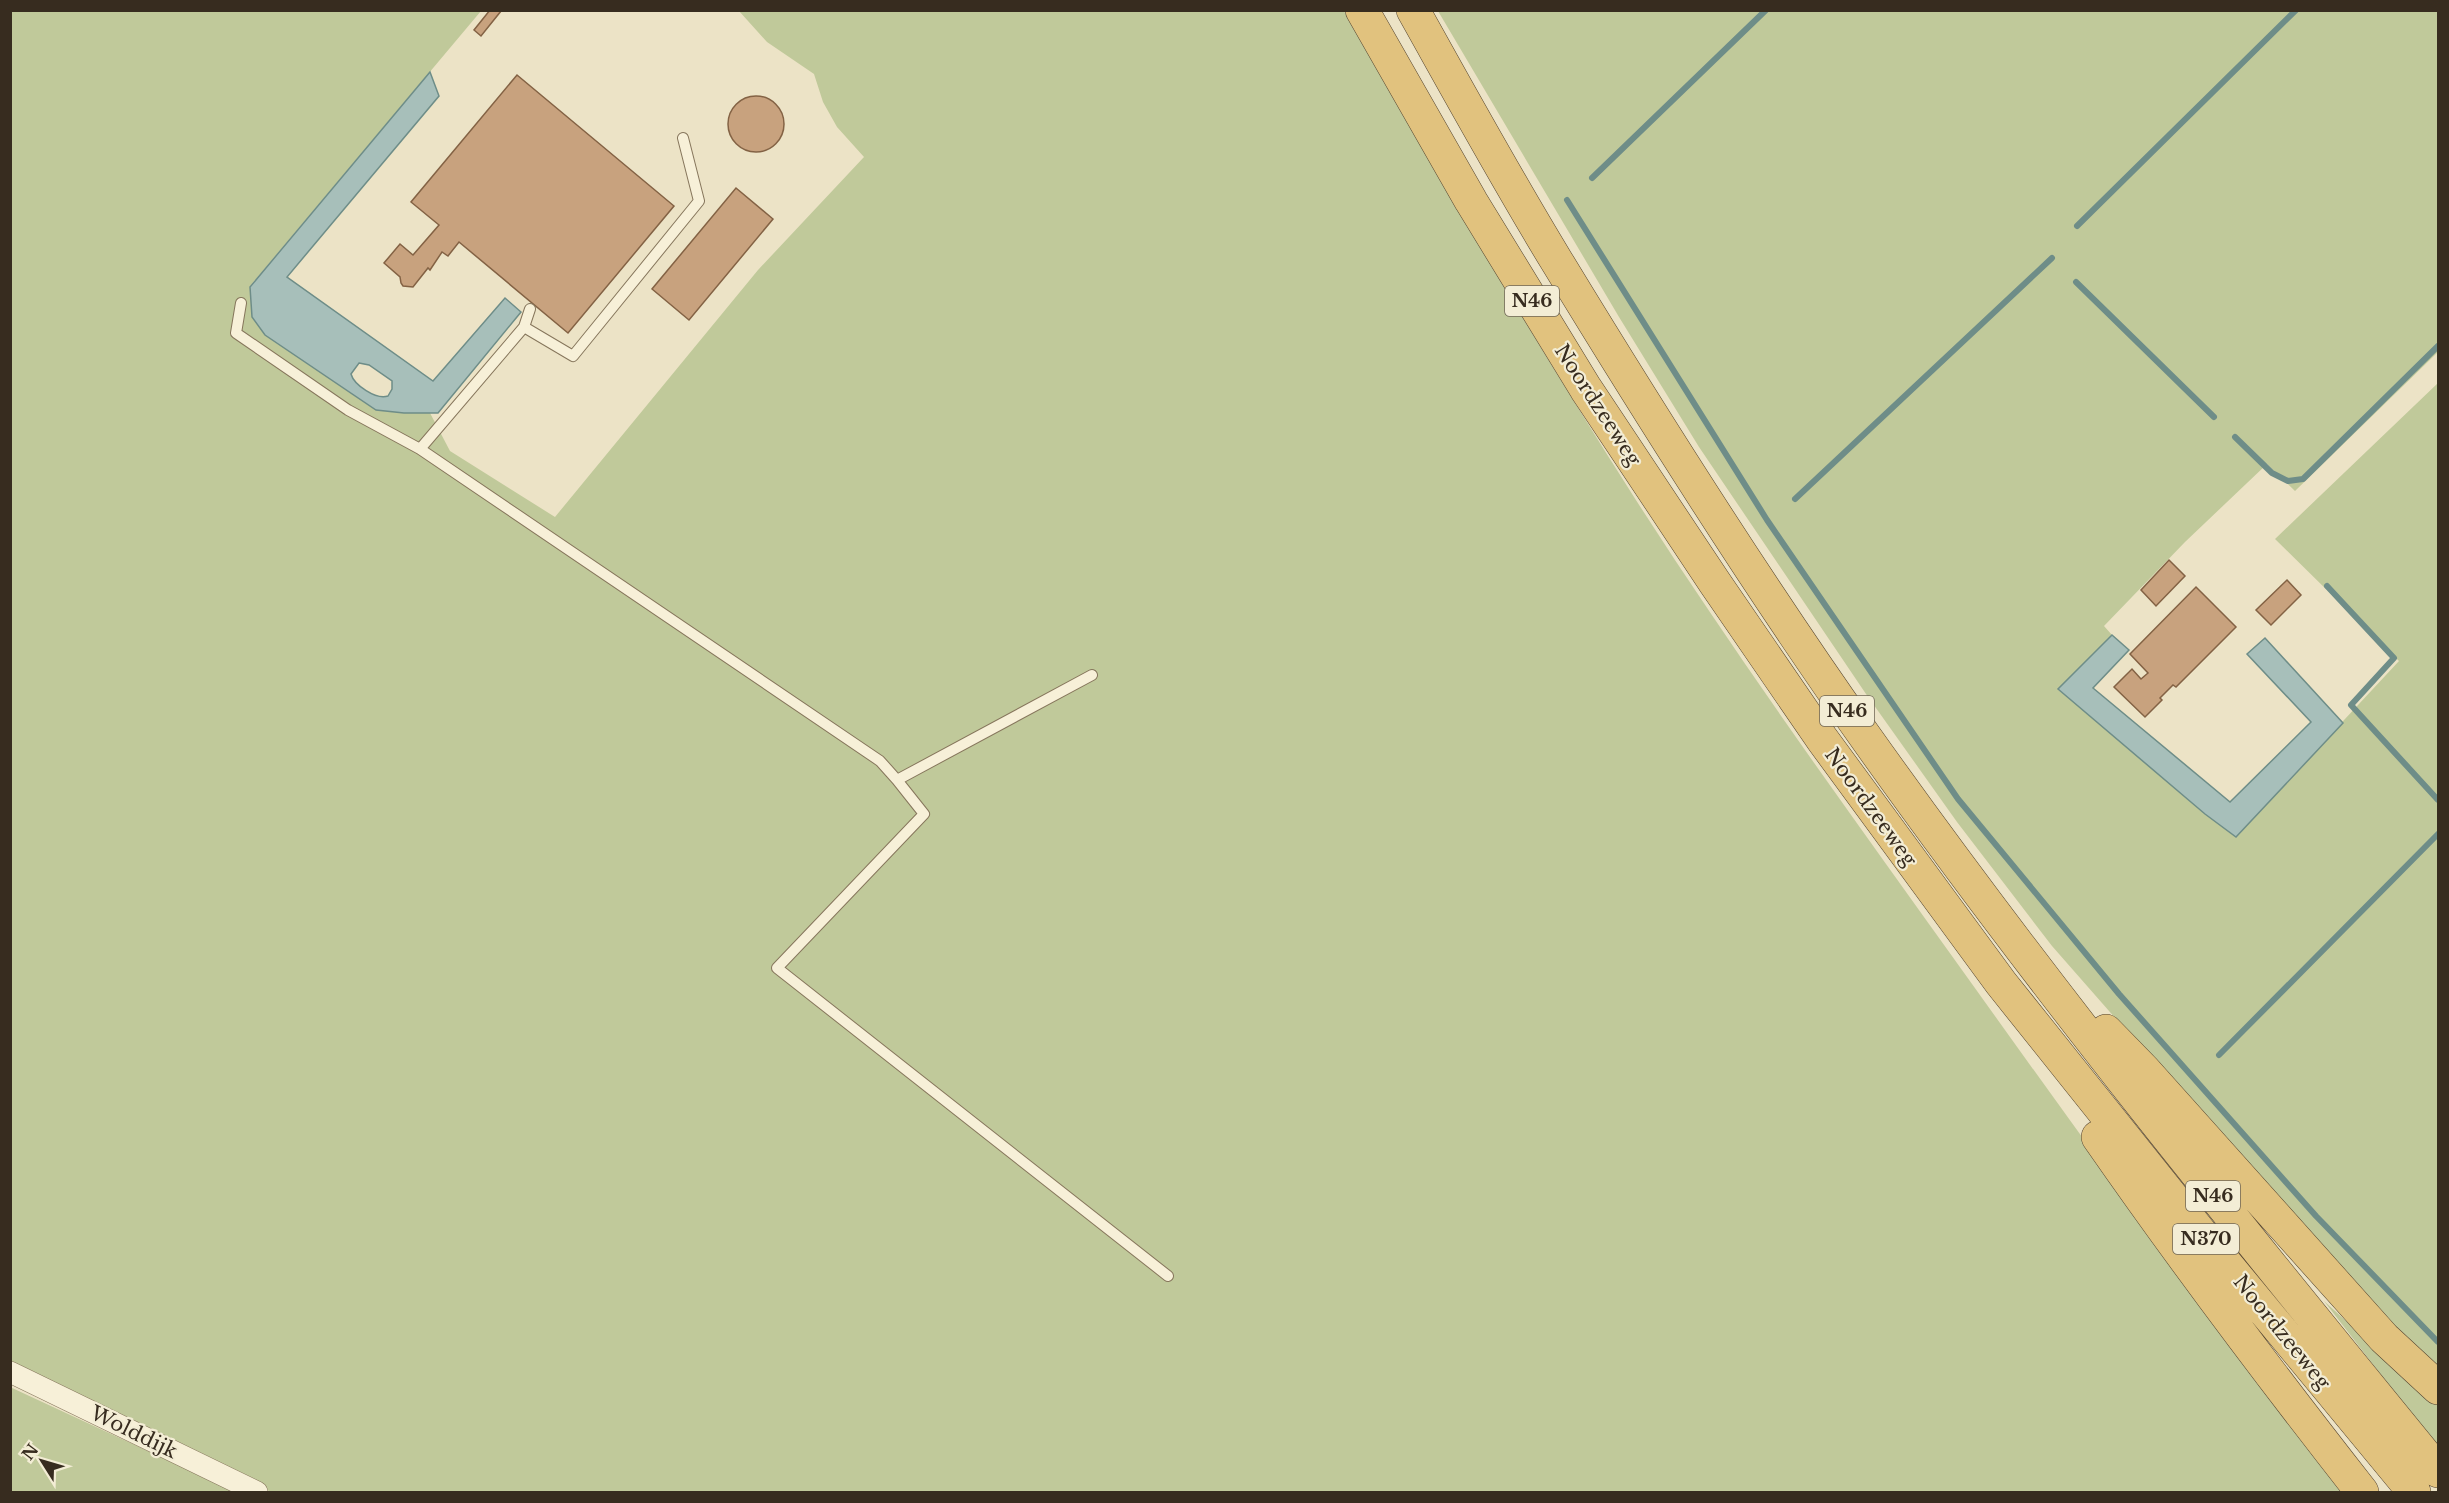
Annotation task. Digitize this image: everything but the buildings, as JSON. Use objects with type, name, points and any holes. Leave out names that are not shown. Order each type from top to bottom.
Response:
[{"type":"highway","name":"Noordzeeweg","points":[[1362,10],[1472,201],[1586,389],[1809,720],[2001,983],[2207,1241],[2414,1492]]},
{"type":"highway","name":"Noordzeeweg","points":[[1413,10],[1554,257],[1707,501],[1861,731],[1994,916],[2141,1106],[2439,1471]]},
{"type":"highway","name":"N46","points":[[1994,916],[2144,1070],[2384,1338],[2424,1377],[2439,1388]]},
{"type":"highway","name":"N46","points":[[2001,983],[2079,1109],[2165,1233],[2362,1492]]},
{"type":"street","name":"Wolddijk","points":[[10,1372],[257,1492]]},
{"type":"lane","points":[[524,327],[573,356],[699,201],[682,138]]},
{"type":"lane","points":[[242,303],[236,333],[348,410],[420,449],[880,761],[924,814],[777,968],[1168,1276]]},
{"type":"lane","points":[[420,449],[524,327],[530,309]]},
{"type":"lane","points":[[897,780],[1092,675]]},
{"type":"green space","points":[[10,11],[481,11],[250,286],[252,317],[266,335],[376,410],[430,413],[450,451],[555,517],[758,270],[864,157],[837,127],[823,102],[814,74],[767,42],[739,11],[1344,11],[1522,317],[1634,497],[1713,617],[1836,794],[2057,1102],[2199,1298],[2345,1492],[271,1492],[11,1365]]},
{"type":"green space","points":[[1438,11],[2438,11],[2438,352],[2295,491],[2267,464],[2185,542],[2104,626],[2112,635],[2058,689],[2236,836],[2399,661],[2275,539],[2438,383],[2438,1373],[2245,1166],[2052,946],[1957,822],[1866,694],[1699,447],[1619,317]]},
{"type":"green space","points":[[2324,1301],[2438,1404],[2438,1449],[2426,1433]]},
{"type":"green space","points":[[10,1387],[236,1492],[11,1492]]},
{"type":"water","points":[[430,72],[439,96],[287,277],[433,381],[505,298],[521,312],[438,413],[376,410],[265,335],[252,317],[250,287]],"holes":[[[359,363],[369,365],[392,381],[392,389],[388,396],[372,394],[356,383],[351,374]]]},
{"type":"water","points":[[2112,635],[2129,650],[2093,688],[2230,802],[2311,722],[2247,654],[2265,638],[2343,723],[2236,837],[2205,814],[2058,689]]},
{"type":"waterway","points":[[1592,178],[1766,10]]},
{"type":"waterway","points":[[2077,226],[2296,10]]},
{"type":"waterway","points":[[1567,200],[1767,520],[1958,799],[2119,994],[2316,1216],[2438,1342]]},
{"type":"waterway","points":[[1795,499],[2052,258]]},
{"type":"waterway","points":[[2076,282],[2214,417]]},
{"type":"waterway","points":[[2235,437],[2272,473],[2288,481],[2303,479],[2438,346]]},
{"type":"waterway","points":[[2327,586],[2394,658],[2351,705],[2438,800]]},
{"type":"waterway","points":[[2219,1055],[2438,834]]}]
